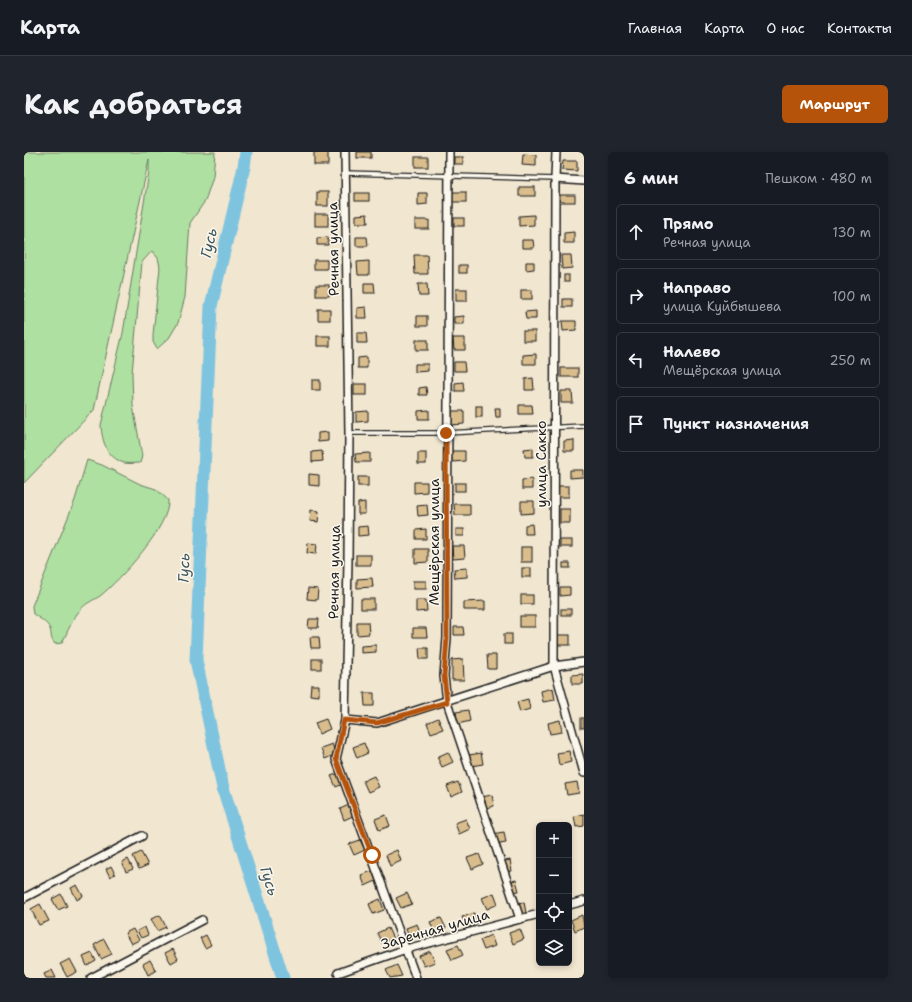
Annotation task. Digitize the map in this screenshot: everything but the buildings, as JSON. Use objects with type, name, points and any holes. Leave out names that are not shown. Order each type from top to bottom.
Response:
[{"type":"street","name":"Речная улица","points":[[345,152],[349,433],[344,720],[336,759],[416,978]]},
{"type":"street","name":"Мещёрская улица","points":[[449,152],[446,433],[447,638],[444,676],[447,702],[520,920]]},
{"type":"street","name":"улица Сакко","points":[[556,152],[554,666],[584,772]]},
{"type":"street","points":[[555,179],[584,181]]},
{"type":"street","points":[[344,720],[377,723],[447,702],[554,666],[584,662]]},
{"type":"street","points":[[24,898],[142,836]]},
{"type":"street","points":[[572,904],[584,901]]},
{"type":"street","name":"Заречная улица","points":[[338,972],[406,949],[536,915]]},
{"type":"street","points":[[91,978],[202,920]]},
{"type":"lane","points":[[345,173],[555,179]]},
{"type":"lane","points":[[349,433],[446,433],[554,426],[584,426]]},
{"type":"green space","points":[[24,152],[215,152],[213,177],[205,201],[190,223],[185,297],[178,323],[169,338],[157,349],[153,342],[153,335],[160,267],[158,258],[152,251],[142,262],[132,373],[133,406],[142,456],[140,463],[124,463],[113,457],[104,443],[101,425],[123,333],[149,172],[149,160],[94,410],[24,483]]},
{"type":"green space","points":[[87,460],[102,465],[140,484],[156,489],[168,500],[167,511],[153,537],[143,551],[109,588],[79,611],[62,643],[55,644],[49,627],[43,620],[33,614],[32,606],[75,500]]},
{"type":"waterway","name":"Гусь","points":[[246,152],[244,167],[211,306],[196,660],[223,788],[283,978]]},
{"type":"route","points":[[372,855],[336,759],[344,720],[377,723],[447,702],[444,676],[447,638],[446,433]]}]
